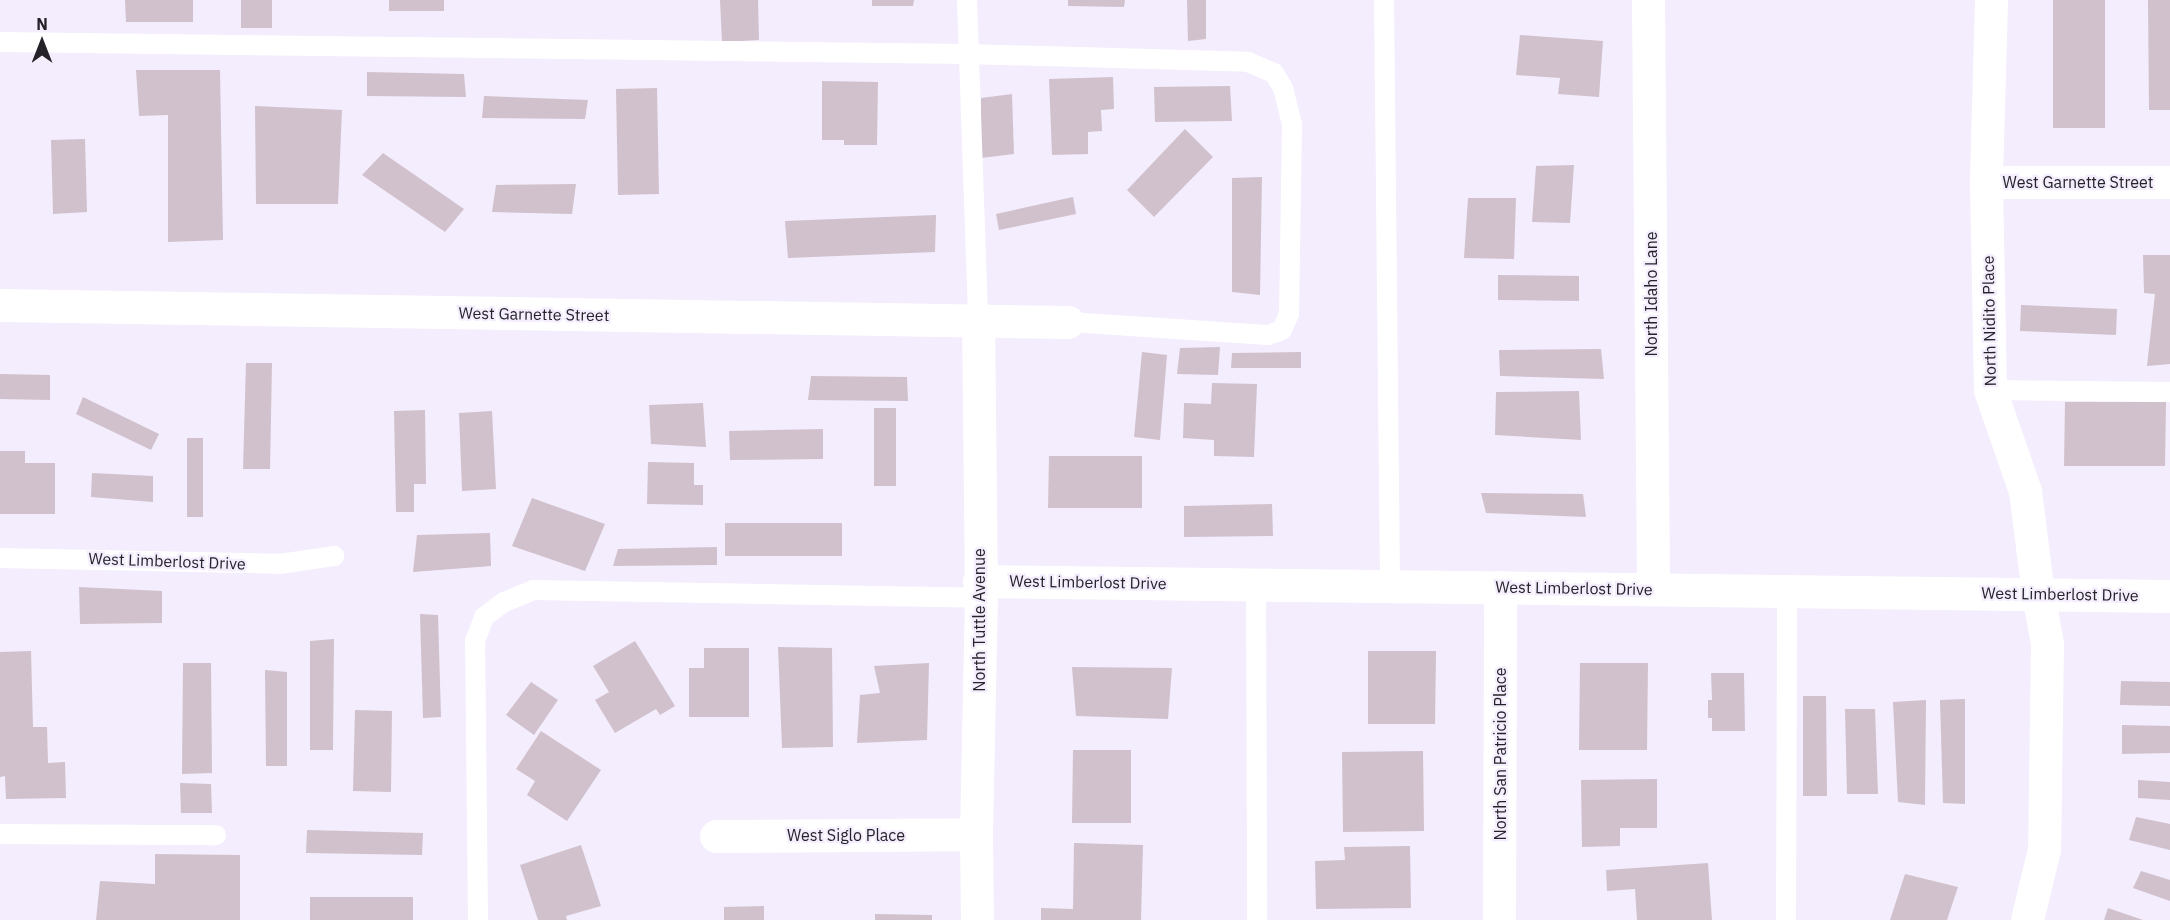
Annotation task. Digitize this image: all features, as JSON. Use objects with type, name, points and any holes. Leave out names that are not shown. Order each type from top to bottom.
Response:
[{"type":"street","name":"North Idaho Lane","points":[[1648,0],[1653,589]]},
{"type":"street","name":"North Nidito Place","points":[[1991,0],[1986,182],[1990,390],[2025,490],[2038,594],[2047,643],[2044,849],[2027,920]]},
{"type":"street","name":"West Garnette Street","points":[[1986,182],[2170,182]]},
{"type":"street","name":"West Garnette Street","points":[[0,305],[1068,322]]},
{"type":"street","name":"North Tuttle Avenue","points":[[977,920],[980,589],[978,321]]},
{"type":"street","name":"West Limberlost Drive","points":[[980,589],[1256,584],[2170,596]]},
{"type":"street","name":"North San Patricio Place","points":[[1499,920],[1500,587]]},
{"type":"street","name":"West Siglo Place","points":[[716,836],[976,834]]},
{"type":"lane","points":[[966,0],[978,321]]},
{"type":"lane","points":[[1384,0],[1390,586]]},
{"type":"lane","points":[[0,42],[967,54],[1248,62],[1274,72],[1283,88],[1292,125],[1289,314],[1282,330],[1268,335],[1068,322]]},
{"type":"lane","points":[[1990,390],[2170,392]]},
{"type":"lane","name":"West Limberlost Drive","points":[[0,558],[280,564],[334,556]]},
{"type":"lane","points":[[1256,584],[1257,920]]},
{"type":"lane","points":[[478,920],[475,641],[484,617],[504,602],[533,590],[980,589]]},
{"type":"lane","points":[[1786,920],[1787,591]]},
{"type":"lane","points":[[0,834],[216,835]]},
{"type":"building","points":[[125,0],[193,0],[193,22],[126,22]]},
{"type":"building","points":[[241,0],[272,0],[272,28],[241,28]]},
{"type":"building","points":[[389,0],[444,0],[444,11],[389,11]]},
{"type":"building","points":[[720,0],[758,0],[759,40],[722,42]]},
{"type":"building","points":[[872,0],[914,0],[913,6],[872,6]]},
{"type":"building","points":[[1068,0],[1125,0],[1124,7],[1068,6]]},
{"type":"building","points":[[1187,0],[1206,0],[1206,39],[1188,41]]},
{"type":"building","points":[[2053,0],[2105,0],[2105,128],[2053,128]]},
{"type":"building","points":[[2148,0],[2170,0],[2170,110],[2149,110]]},
{"type":"building","points":[[1520,35],[1603,41],[1599,97],[1558,94],[1560,78],[1516,75]]},
{"type":"building","points":[[136,70],[220,70],[223,240],[168,242],[168,115],[139,116]]},
{"type":"building","points":[[367,72],[464,74],[466,97],[367,96]]},
{"type":"building","points":[[1113,77],[1114,109],[1101,110],[1102,131],[1088,132],[1088,154],[1052,155],[1049,79]]},
{"type":"building","points":[[822,81],[878,82],[877,145],[844,145],[844,140],[822,140]]},
{"type":"building","points":[[1230,86],[1232,121],[1155,122],[1154,87]]},
{"type":"building","points":[[657,88],[659,194],[618,195],[616,89]]},
{"type":"building","points":[[1012,94],[1014,154],[981,158],[981,98]]},
{"type":"building","points":[[484,96],[588,100],[585,119],[482,118]]},
{"type":"building","points":[[255,106],[342,110],[338,204],[256,204]]},
{"type":"building","points":[[1185,129],[1213,157],[1154,217],[1127,190]]},
{"type":"building","points":[[85,139],[87,212],[53,214],[51,140]]},
{"type":"building","points":[[383,153],[464,209],[445,232],[362,175]]},
{"type":"building","points":[[1574,165],[1570,223],[1532,222],[1536,166]]},
{"type":"building","points":[[1262,177],[1260,295],[1232,292],[1232,178]]},
{"type":"building","points":[[576,184],[572,214],[492,212],[496,185]]},
{"type":"building","points":[[1073,197],[1076,214],[999,230],[996,214]]},
{"type":"building","points":[[1468,198],[1516,198],[1514,259],[1464,258]]},
{"type":"building","points":[[936,215],[935,252],[788,258],[785,221]]},
{"type":"building","points":[[2143,255],[2170,255],[2170,364],[2147,366],[2155,294],[2144,293]]},
{"type":"building","points":[[1498,275],[1579,276],[1579,301],[1498,300]]},
{"type":"building","points":[[2021,305],[2117,309],[2116,335],[2020,331]]},
{"type":"building","points":[[1220,347],[1218,375],[1177,374],[1180,348]]},
{"type":"building","points":[[1601,349],[1604,379],[1500,376],[1499,350]]},
{"type":"building","points":[[1142,352],[1167,355],[1160,440],[1134,437]]},
{"type":"building","points":[[1301,352],[1301,368],[1231,368],[1232,353]]},
{"type":"building","points":[[246,363],[272,363],[270,469],[243,469]]},
{"type":"building","points":[[0,374],[50,375],[50,400],[0,399]]},
{"type":"building","points":[[811,376],[907,377],[908,401],[808,400]]},
{"type":"building","points":[[1212,383],[1257,384],[1254,457],[1214,456],[1214,440],[1183,438],[1184,403],[1211,404]]},
{"type":"building","points":[[1579,391],[1581,440],[1495,435],[1496,392]]},
{"type":"building","points":[[83,397],[159,434],[151,450],[76,414]]},
{"type":"building","points":[[2065,402],[2166,402],[2165,466],[2064,466]]},
{"type":"building","points":[[703,403],[706,447],[651,444],[649,405]]},
{"type":"building","points":[[874,408],[896,408],[896,486],[874,486]]},
{"type":"building","points":[[425,410],[426,484],[414,484],[414,512],[396,512],[394,411]]},
{"type":"building","points":[[492,411],[496,489],[462,491],[459,413]]},
{"type":"building","points":[[823,429],[823,459],[730,460],[729,431]]},
{"type":"building","points":[[187,438],[203,438],[203,517],[187,517]]},
{"type":"building","points":[[0,451],[25,451],[25,463],[55,463],[55,514],[0,514]]},
{"type":"building","points":[[1049,456],[1142,456],[1142,508],[1048,508]]},
{"type":"building","points":[[648,462],[694,463],[694,485],[703,485],[703,505],[647,504]]},
{"type":"building","points":[[92,473],[153,476],[153,502],[91,497]]},
{"type":"building","points":[[1481,493],[1583,494],[1586,517],[1486,513]]},
{"type":"building","points":[[532,498],[605,524],[585,571],[512,546]]},
{"type":"building","points":[[1272,504],[1273,536],[1184,537],[1184,506]]},
{"type":"building","points":[[725,523],[842,523],[842,556],[725,556]]},
{"type":"building","points":[[490,533],[491,566],[413,572],[417,535]]},
{"type":"building","points":[[717,547],[717,565],[613,566],[618,549]]},
{"type":"building","points":[[79,587],[162,591],[162,623],[80,624]]},
{"type":"building","points":[[420,614],[438,615],[441,717],[423,718]]},
{"type":"building","points":[[334,639],[333,750],[310,750],[310,641]]},
{"type":"building","points":[[635,641],[675,706],[660,715],[656,709],[615,733],[595,700],[609,692],[593,666]]},
{"type":"building","points":[[778,647],[832,648],[833,747],[782,748]]},
{"type":"building","points":[[704,648],[749,648],[749,717],[689,717],[689,668],[704,668]]},
{"type":"building","points":[[31,651],[33,727],[47,727],[48,763],[65,762],[66,798],[6,799],[5,776],[0,777],[0,652]]},
{"type":"building","points":[[1368,651],[1436,651],[1435,724],[1368,724]]},
{"type":"building","points":[[183,663],[211,663],[212,773],[182,774]]},
{"type":"building","points":[[929,663],[927,740],[857,743],[860,695],[880,693],[874,666]]},
{"type":"building","points":[[1580,663],[1648,663],[1647,750],[1579,750]]},
{"type":"building","points":[[1072,667],[1172,668],[1168,719],[1076,716]]},
{"type":"building","points":[[265,670],[287,672],[287,766],[266,766]]},
{"type":"building","points":[[1711,673],[1744,673],[1745,731],[1712,731],[1712,718],[1708,718],[1708,700],[1712,700]]},
{"type":"building","points":[[2121,681],[2170,682],[2170,706],[2120,705]]},
{"type":"building","points":[[531,682],[558,700],[534,735],[506,715]]},
{"type":"building","points":[[1803,696],[1826,696],[1827,796],[1803,796]]},
{"type":"building","points":[[1965,699],[1965,804],[1943,803],[1940,700]]},
{"type":"building","points":[[1926,700],[1925,805],[1898,802],[1893,702]]},
{"type":"building","points":[[1845,709],[1875,709],[1878,794],[1847,794]]},
{"type":"building","points":[[355,710],[392,711],[391,792],[353,791]]},
{"type":"building","points":[[2122,725],[2170,726],[2170,753],[2122,754]]},
{"type":"building","points":[[541,731],[601,770],[567,821],[527,795],[535,781],[516,769]]},
{"type":"building","points":[[1073,750],[1131,750],[1131,823],[1072,823]]},
{"type":"building","points":[[1423,751],[1424,831],[1343,832],[1342,752]]},
{"type":"building","points":[[1657,779],[1657,828],[1620,828],[1620,846],[1582,847],[1581,780]]},
{"type":"building","points":[[2138,780],[2170,782],[2170,800],[2138,798]]},
{"type":"building","points":[[180,783],[211,784],[212,813],[181,813]]},
{"type":"building","points":[[2136,817],[2170,824],[2170,850],[2129,840]]},
{"type":"building","points":[[307,830],[423,833],[422,855],[306,853]]},
{"type":"building","points":[[1074,843],[1143,845],[1141,920],[1041,920],[1041,908],[1073,909]]},
{"type":"building","points":[[581,845],[601,906],[566,916],[567,920],[538,920],[520,865]]},
{"type":"building","points":[[1410,846],[1411,908],[1316,909],[1315,861],[1345,860],[1344,847]]},
{"type":"building","points":[[155,854],[240,855],[240,920],[96,920],[100,881],[155,884]]},
{"type":"building","points":[[1708,863],[1712,920],[1637,920],[1635,889],[1607,891],[1606,870]]},
{"type":"building","points":[[2141,871],[2170,880],[2170,901],[2133,888]]},
{"type":"building","points":[[1905,874],[1958,887],[1947,920],[1890,920]]},
{"type":"building","points":[[310,897],[413,897],[413,920],[310,920]]},
{"type":"building","points":[[764,906],[764,920],[724,920],[724,907]]},
{"type":"building","points":[[2108,908],[2143,920],[2104,920]]},
{"type":"building","points":[[875,914],[932,915],[932,920],[875,920]]}]
